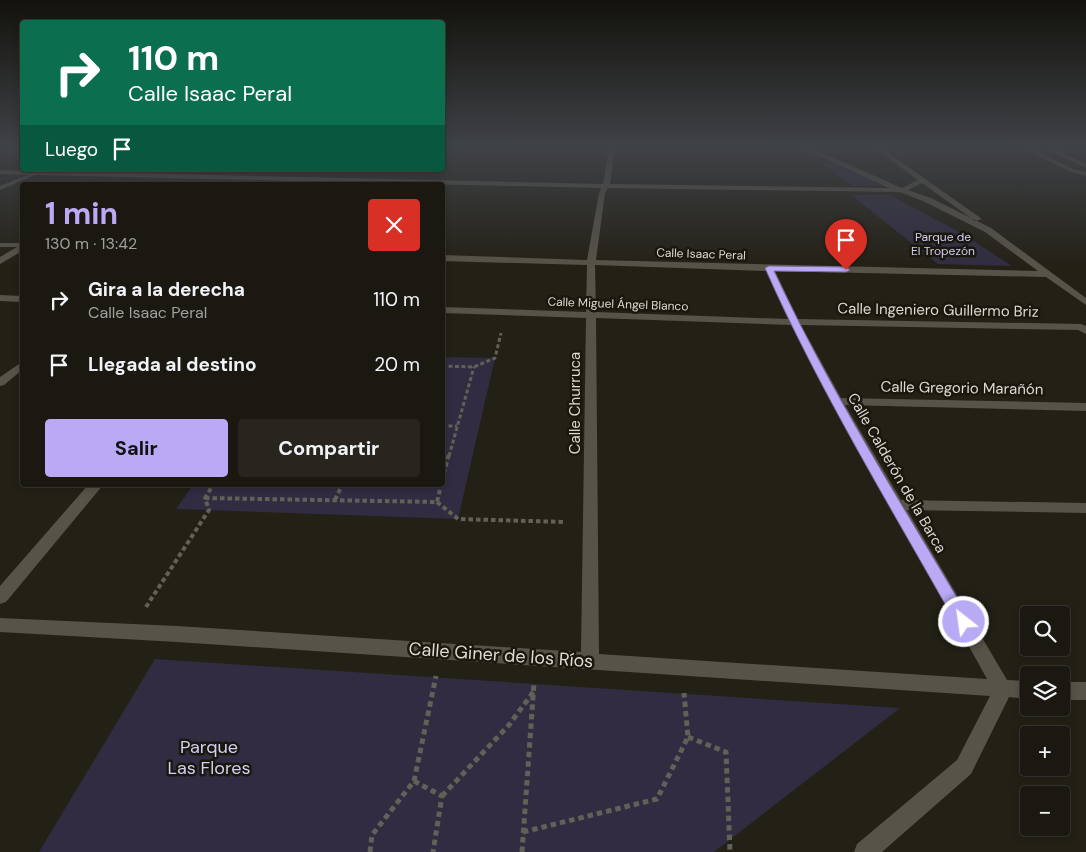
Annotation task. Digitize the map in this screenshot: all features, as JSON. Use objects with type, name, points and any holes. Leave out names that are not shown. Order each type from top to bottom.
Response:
[{"type":"street","name":"Calle Churruca","points":[[590,660],[591,263],[602,193],[606,187]]},
{"type":"street","points":[[662,187],[903,190],[909,187]]},
{"type":"street","points":[[893,187],[928,200],[988,230],[1086,302]]},
{"type":"street","points":[[935,187],[977,217],[988,230]]},
{"type":"street","points":[[0,245],[20,247]]},
{"type":"street","points":[[0,261],[20,248]]},
{"type":"street","name":"Calle Isaac Peral","points":[[445,258],[1048,274]]},
{"type":"street","name":"Calle Calderón de la Barca","points":[[769,268],[794,322],[837,401],[1003,690]]},
{"type":"street","points":[[0,298],[20,299]]},
{"type":"street","name":"Calle Miguel Ángel Blanco","points":[[445,310],[794,322]]},
{"type":"street","name":"Calle Ingeniero Guillermo Briz","points":[[794,322],[1084,329]]},
{"type":"street","points":[[0,383],[20,367]]},
{"type":"street","name":"Calle Gregorio Marañón","points":[[837,401],[1086,407]]},
{"type":"street","points":[[0,597],[94,487]]},
{"type":"street","points":[[896,505],[1086,508]]},
{"type":"street","name":"Calle Giner de los Ríos","points":[[0,625],[590,660],[1020,690]]},
{"type":"street","points":[[865,852],[964,767],[1003,690]]},
{"type":"street","points":[[1070,691],[1086,691]]},
{"type":"path","points":[[445,366],[474,367],[494,358]]},
{"type":"path","points":[[445,470],[474,367]]},
{"type":"path","points":[[445,426],[457,426]]},
{"type":"path","points":[[129,632],[208,510],[205,498],[212,487]]},
{"type":"path","points":[[335,500],[341,487]]},
{"type":"path","points":[[437,502],[441,487]]},
{"type":"path","points":[[205,498],[437,502],[458,518],[590,523]]},
{"type":"path","points":[[370,852],[372,835],[414,782],[441,651]]},
{"type":"path","points":[[522,852],[536,657]]},
{"type":"path","points":[[523,832],[657,799],[688,737],[682,667]]},
{"type":"path","points":[[433,852],[442,796],[508,725],[534,690]]},
{"type":"path","points":[[688,737],[726,752],[730,852]]},
{"type":"path","points":[[414,782],[442,796]]},
{"type":"green space","name":"Parque de El Tropezón","points":[[851,195],[890,195],[961,233],[1012,266],[938,264]]},
{"type":"green space","points":[[445,357],[495,358],[458,519],[176,509],[192,487],[445,487]]},
{"type":"green space","name":"Parque Las Flores","points":[[155,659],[900,708],[714,852],[39,852]]},
{"type":"route","points":[[846,270],[769,268],[794,322],[837,401],[964,622]]}]
